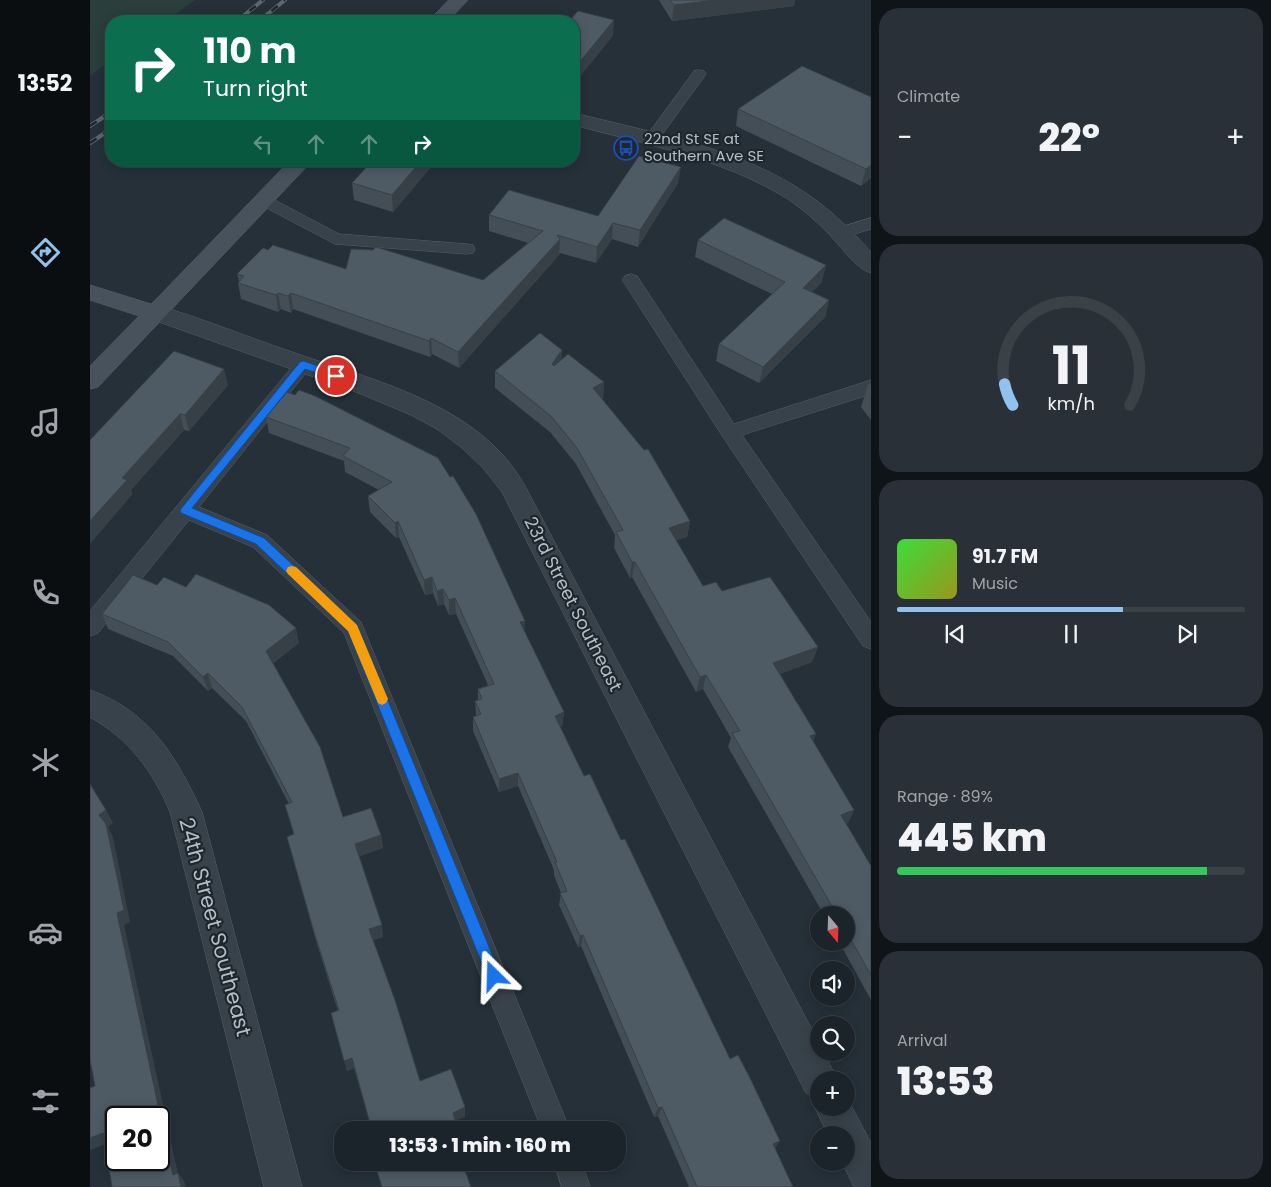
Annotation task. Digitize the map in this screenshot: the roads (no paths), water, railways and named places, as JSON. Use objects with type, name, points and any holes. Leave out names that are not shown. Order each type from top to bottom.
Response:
[{"type":"main road","points":[[444,15],[459,0]]},
{"type":"main road","points":[[90,381],[296,167]]},
{"type":"main road","points":[[90,292],[156,313]]},
{"type":"street","points":[[580,121],[705,155],[767,179],[802,200],[841,233],[871,266]]},
{"type":"street","name":"23rd Street Southeast","points":[[156,313],[385,393],[424,409],[480,448],[505,476],[814,1071]]},
{"type":"street","name":"24th Street Southeast","points":[[90,702],[115,716],[144,740],[167,771],[186,812],[283,1187]]},
{"type":"street","points":[[837,1116],[871,1180]]},
{"type":"lane","points":[[651,140],[699,74]]},
{"type":"lane","points":[[265,200],[335,239],[467,249]]},
{"type":"lane","points":[[841,233],[871,223]]},
{"type":"lane","points":[[630,280],[871,640]]},
{"type":"lane","points":[[90,627],[303,364]]},
{"type":"lane","points":[[730,432],[871,387]]},
{"type":"lane","points":[[185,510],[260,541],[353,628],[552,1121]]},
{"type":"lane","points":[[571,1171],[576,1187]]},
{"type":"railway","points":[[244,15],[263,0]]},
{"type":"railway","points":[[266,15],[285,0]]},
{"type":"railway","points":[[90,126],[105,116]]},
{"type":"railway","points":[[90,143],[105,133]]},
{"type":"place","name":"22nd St SE at Southern Ave SE","points":[[626,148]]}]
